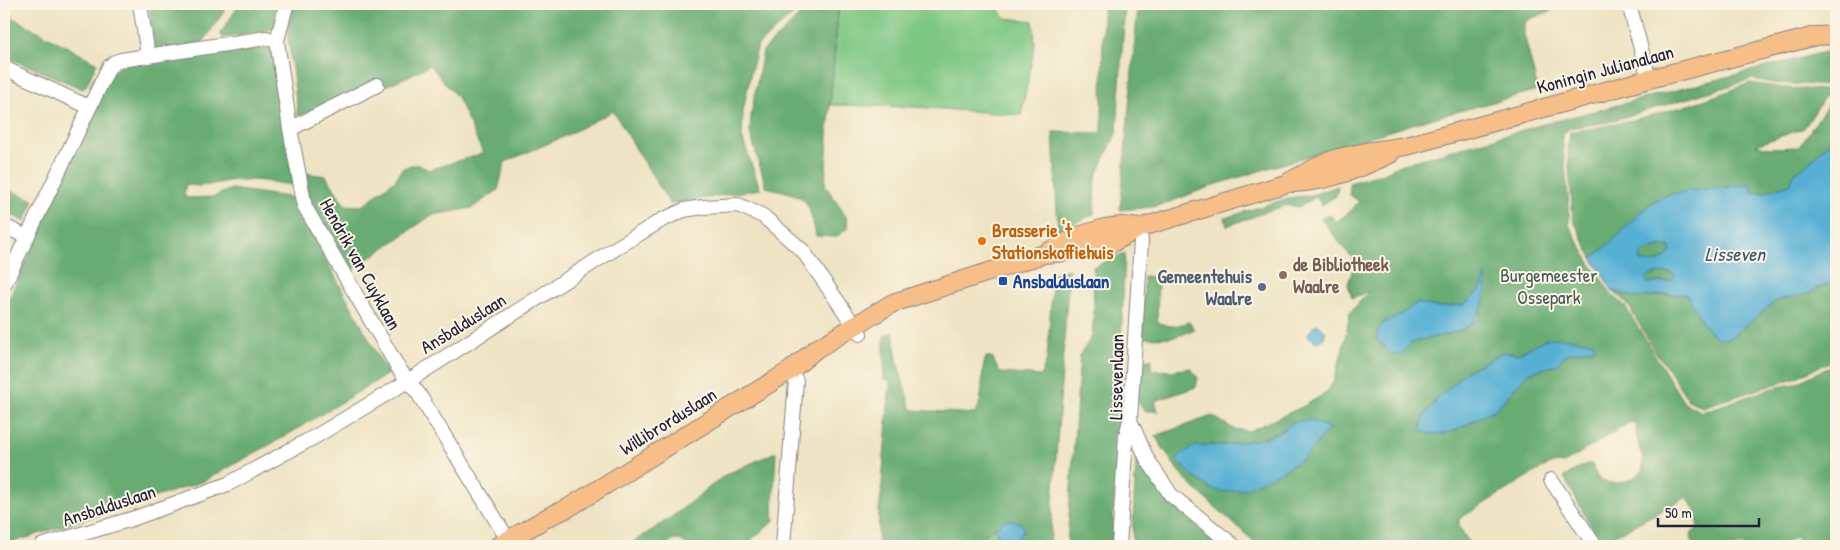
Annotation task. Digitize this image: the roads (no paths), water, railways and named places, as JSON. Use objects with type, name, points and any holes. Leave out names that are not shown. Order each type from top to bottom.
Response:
[{"type":"main road","name":"Koningin Julianalaan","points":[[1816,36],[1836,26]]},
{"type":"main road","name":"Koningin Julianalaan","points":[[1139,228],[1285,184],[1309,182],[1356,170],[1406,146],[1649,79],[1816,36],[1836,35]]},
{"type":"main road","name":"Willibrorduslaan","points":[[508,545],[791,370],[816,349],[857,330],[893,303],[1044,254],[1078,236],[1105,228],[1122,226],[1139,228]]},
{"type":"street","points":[[140,4],[148,56]]},
{"type":"street","points":[[1629,4],[1649,79]]},
{"type":"street","points":[[4,285],[109,68],[115,62],[266,38],[276,41],[286,6]]},
{"type":"street","name":"Hendrik van Cuyklaan","points":[[276,41],[305,208],[399,370],[418,393],[437,422],[508,545]]},
{"type":"street","points":[[4,68],[90,107]]},
{"type":"street","points":[[290,129],[377,85]]},
{"type":"street","name":"Ansbalduslaan","points":[[41,546],[135,518],[228,484],[318,435],[662,220],[684,210],[704,206],[738,205],[763,216],[803,251],[857,330]]},
{"type":"street","points":[[4,226],[27,237]]},
{"type":"street","name":"Lissevenlaan","points":[[1139,228],[1141,241],[1130,420],[1147,459],[1171,495],[1234,546]]},
{"type":"street","points":[[783,546],[796,381],[791,370]]},
{"type":"street","points":[[1119,546],[1126,436],[1130,420]]},
{"type":"street","points":[[1551,480],[1595,546]]},
{"type":"water","name":"Lisseven","points":[[1836,140],[1836,279],[1807,294],[1777,300],[1731,337],[1723,339],[1710,332],[1688,296],[1665,294],[1638,298],[1612,290],[1592,258],[1618,236],[1643,210],[1658,199],[1689,191],[1749,184],[1752,185],[1752,193],[1765,192],[1790,184],[1794,174],[1827,145]],"holes":[[[1665,246],[1670,247],[1671,251],[1665,258],[1649,263],[1640,261],[1641,254],[1651,249]],[[1660,273],[1675,275],[1672,281],[1649,283],[1645,280]]]},
{"type":"water","points":[[1486,274],[1484,302],[1480,312],[1467,326],[1445,335],[1413,343],[1401,355],[1388,354],[1384,345],[1377,340],[1377,334],[1381,325],[1417,303],[1437,307],[1464,305],[1481,289]]},
{"type":"water","points":[[1316,324],[1326,332],[1323,339],[1316,342],[1307,335]]},
{"type":"water","points":[[1562,338],[1593,342],[1596,347],[1566,354],[1556,365],[1528,373],[1496,409],[1454,431],[1443,434],[1427,434],[1421,429],[1424,417],[1436,401],[1465,372],[1504,352],[1517,354],[1546,339]]},
{"type":"water","points":[[1308,420],[1330,428],[1305,457],[1283,471],[1244,489],[1224,492],[1211,489],[1194,477],[1177,460],[1180,454],[1196,446],[1225,445],[1267,438],[1282,431],[1292,423]]},
{"type":"water","points":[[1011,520],[1020,523],[1024,529],[1018,538],[1007,546],[994,528],[1004,521]]},
{"type":"place","name":"Brasserie 't Stationskoffiehuis","points":[[982,241]]},
{"type":"place","name":"de Bibliotheek Waalre","points":[[1283,275]]},
{"type":"place","name":"Ansbalduslaan","points":[[1003,281]]},
{"type":"place","name":"Gemeentehuis Waalre","points":[[1262,287]]},
{"type":"park label","name":"Burgemeester Ossepark","points":[[1549,286]]}]
